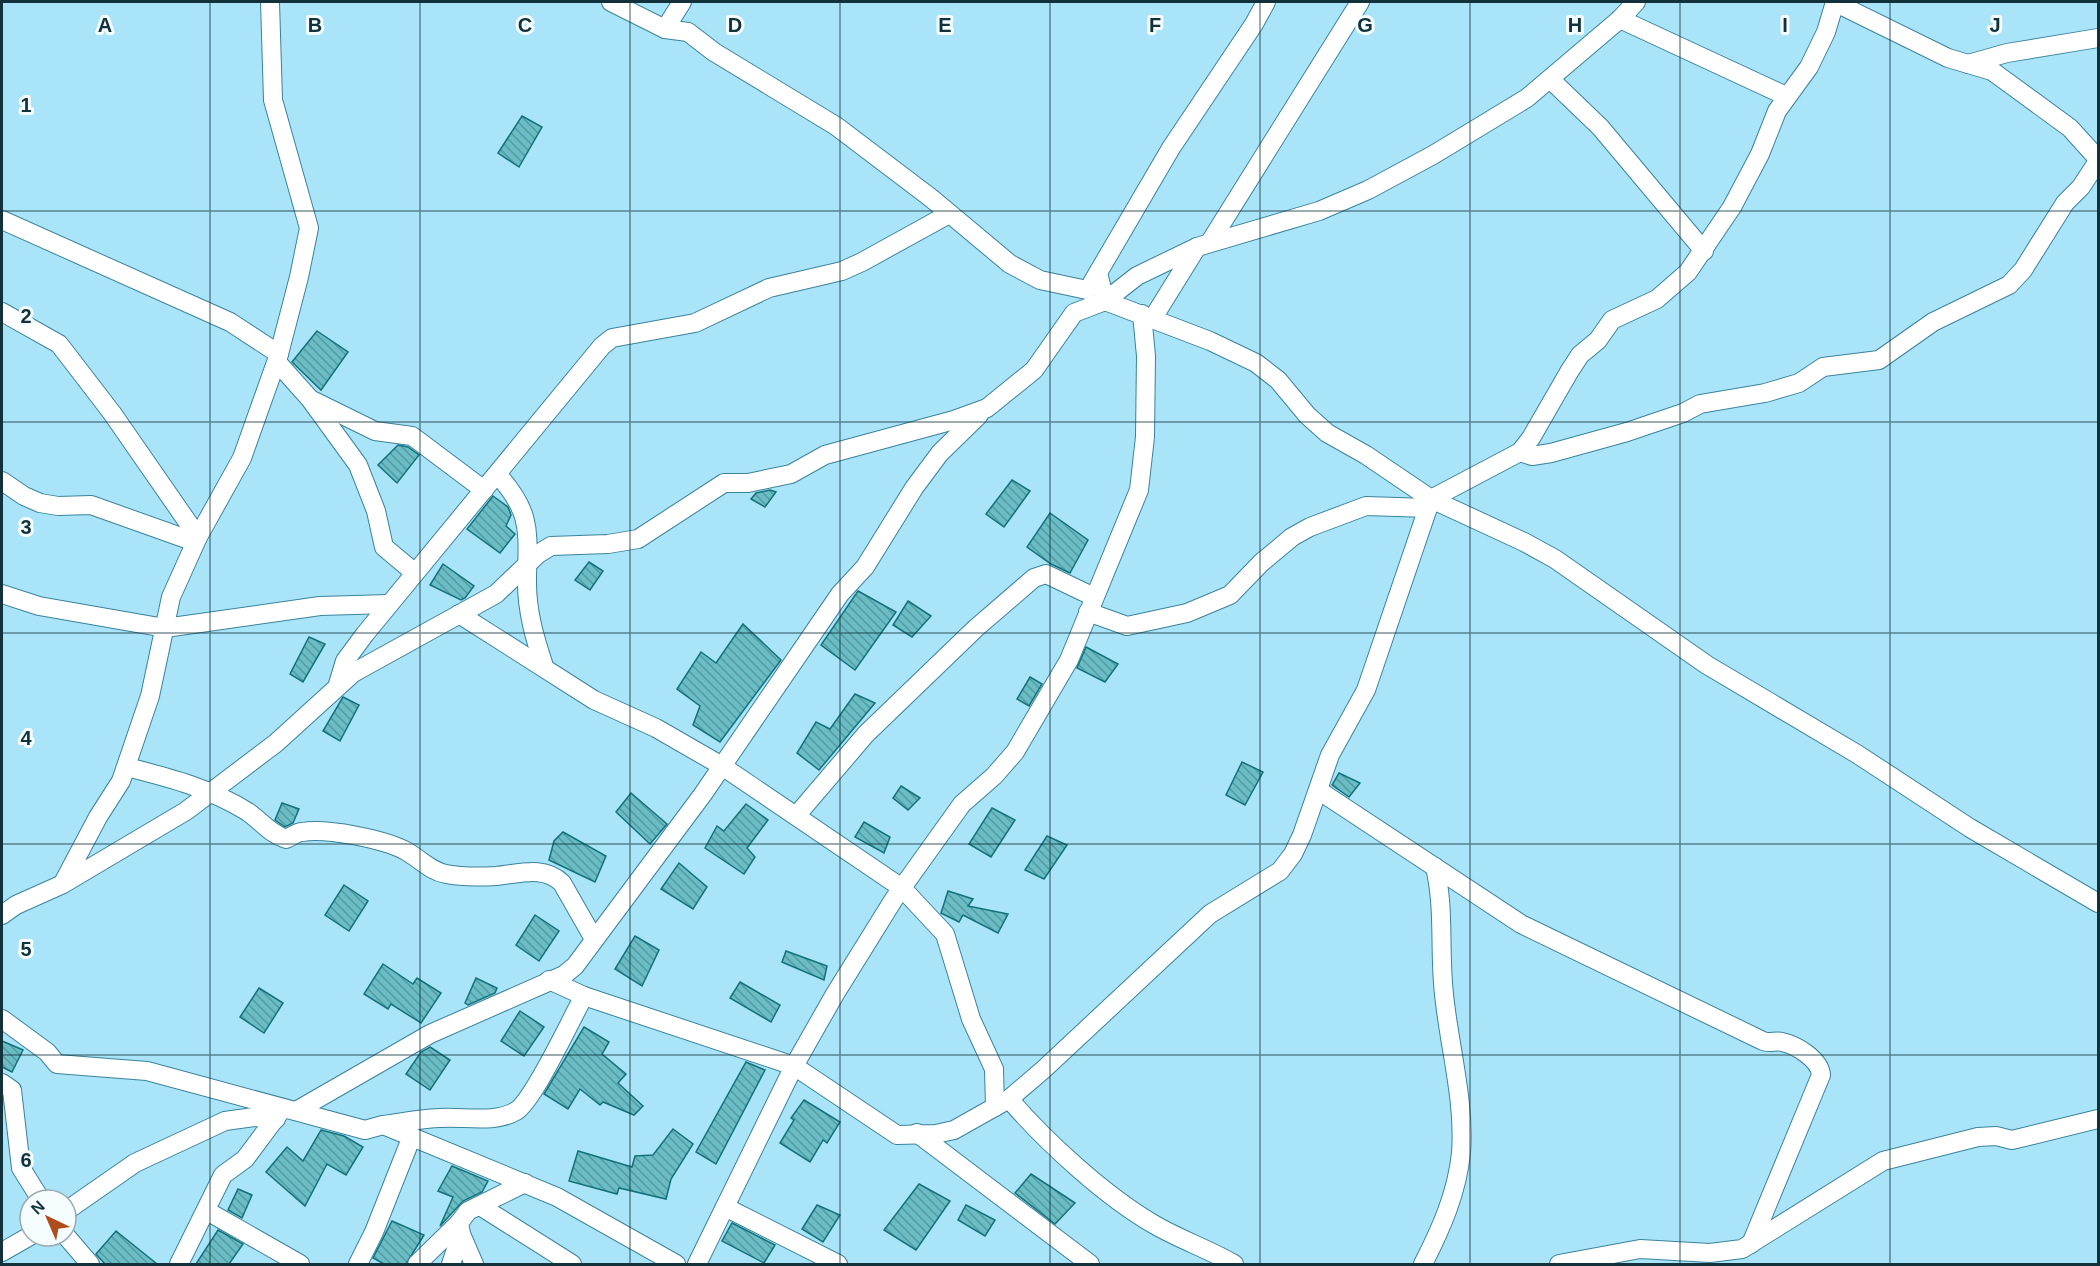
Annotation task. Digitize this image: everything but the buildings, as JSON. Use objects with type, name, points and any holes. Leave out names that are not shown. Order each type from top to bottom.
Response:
[{"type":"street","points":[[63,884],[127,767],[150,696],[171,597],[196,539],[242,458],[278,358],[309,228],[273,100],[270,2]]},
{"type":"street","points":[[611,2],[665,29],[688,32],[714,52],[836,126],[1024,273],[1057,285],[1088,290]]},
{"type":"street","points":[[665,29],[682,2]]},
{"type":"street","points":[[78,1203],[135,1163],[225,1121],[284,1113],[430,1034],[564,975],[574,966],[722,766],[840,594],[865,567],[914,488],[946,447],[987,408],[1034,370],[1074,313],[1171,148],[1254,24],[1266,2]]},
{"type":"street","points":[[697,1264],[794,1066],[902,888],[962,804],[994,776],[1015,752],[1057,683],[1139,490],[1144,466],[1148,316],[1204,244],[1360,2]]},
{"type":"street","points":[[1074,313],[1105,301],[1137,276],[1204,244],[1319,211],[1368,190],[1433,155],[1508,110],[1550,79],[1620,19],[1636,2]]},
{"type":"street","points":[[796,816],[866,734],[976,628],[1034,578],[1046,574],[1127,626],[1187,613],[1230,595],[1261,563],[1292,537],[1310,527],[1366,506],[1430,503],[1520,452],[1531,438],[1580,356],[1598,340],[1612,320],[1657,299],[1688,272],[1704,251],[1732,207],[1786,96],[1809,67],[1843,3],[1948,58],[1992,70],[2070,128],[2098,160],[2081,186],[2065,203],[2017,278],[1999,292],[1933,322],[1888,355],[1866,363],[1822,366],[1799,383],[1765,393],[1709,402],[1628,432],[1551,453],[1532,456],[1520,452]]},
{"type":"street","points":[[1620,19],[1786,96]]},
{"type":"street","points":[[1967,64],[2007,53],[2098,38]]},
{"type":"street","points":[[1550,79],[1600,127],[1704,251]]},
{"type":"street","points":[[338,684],[345,662],[389,604],[498,475],[602,346],[612,338],[694,323],[769,288],[842,271],[949,214]]},
{"type":"street","points":[[2,220],[230,322],[278,358],[358,465],[376,511],[384,547],[415,573]]},
{"type":"street","points":[[1098,273],[1105,301]]},
{"type":"street","points":[[1105,301],[1210,340],[1256,363],[1278,380],[1307,415],[1327,433],[1366,455],[1430,503],[1524,542],[1555,559],[1707,665],[1857,754],[1916,795],[2098,903]]},
{"type":"street","points":[[2,312],[59,344],[112,413],[196,539]]},
{"type":"street","points":[[310,399],[375,431],[412,436],[484,490]]},
{"type":"street","points":[[2,915],[16,905],[63,884],[149,834],[212,793],[276,743],[338,684],[366,665],[496,594],[551,546],[608,544],[638,539],[724,483],[748,483],[791,474],[825,455],[954,420],[987,408]]},
{"type":"street","points":[[498,475],[514,493],[525,514],[530,615],[543,666]]},
{"type":"street","points":[[2,481],[24,496],[40,503],[58,506],[91,505],[196,539]]},
{"type":"street","points":[[549,980],[584,996],[794,1066],[897,1135],[936,1134],[954,1130],[1002,1103],[1116,1005],[1210,914],[1280,871],[1293,854],[1330,755],[1366,690],[1430,503]]},
{"type":"street","points":[[2,594],[39,606],[165,628],[320,606],[389,604]]},
{"type":"street","points":[[459,614],[594,700],[656,728],[722,766],[902,888],[945,934],[970,1019],[994,1069],[1002,1103],[1027,1120],[1072,1162],[1143,1218],[1234,1264]]},
{"type":"street","points":[[127,767],[195,784],[249,813],[261,825],[286,839],[300,832],[327,833],[385,843],[407,852],[435,872],[449,874],[498,876],[519,872],[544,873],[555,877],[562,883],[594,939]]},
{"type":"street","points":[[1318,790],[1521,924],[1764,1041],[1786,1043],[1816,1061],[1821,1067],[1821,1075],[1751,1244]]},
{"type":"street","points":[[1424,1264],[1453,1197],[1461,1150],[1459,1100],[1442,979],[1443,907],[1435,867]]},
{"type":"street","points":[[2,1019],[47,1052],[57,1064],[147,1071],[284,1113],[365,1130],[383,1125],[440,1117],[505,1116],[515,1112],[524,1104],[538,1082],[584,996]]},
{"type":"street","points":[[2,1083],[12,1090],[21,1168],[34,1188]]},
{"type":"street","points":[[179,1264],[223,1175],[245,1159],[284,1113]]},
{"type":"street","points":[[1559,1264],[1619,1251],[1640,1249],[1710,1253],[1736,1251],[1751,1244],[1796,1213],[1882,1161],[1978,1137],[1996,1136],[2012,1140],[2098,1119]]},
{"type":"street","points":[[383,1125],[557,1197],[676,1264]]},
{"type":"street","points":[[917,1133],[1090,1264]]},
{"type":"street","points":[[358,1264],[374,1232],[411,1136]]},
{"type":"street","points":[[451,1264],[460,1229],[468,1211],[525,1183]]},
{"type":"street","points":[[480,1206],[572,1264]]},
{"type":"street","points":[[725,1207],[837,1264]]},
{"type":"street","points":[[207,1211],[300,1264]]},
{"type":"street","points":[[417,1264],[460,1229]]},
{"type":"street","points":[[460,1229],[474,1264]]},
{"type":"street","points":[[2,1252],[18,1243]]},
{"type":"street","points":[[76,1248],[90,1264]]}]
